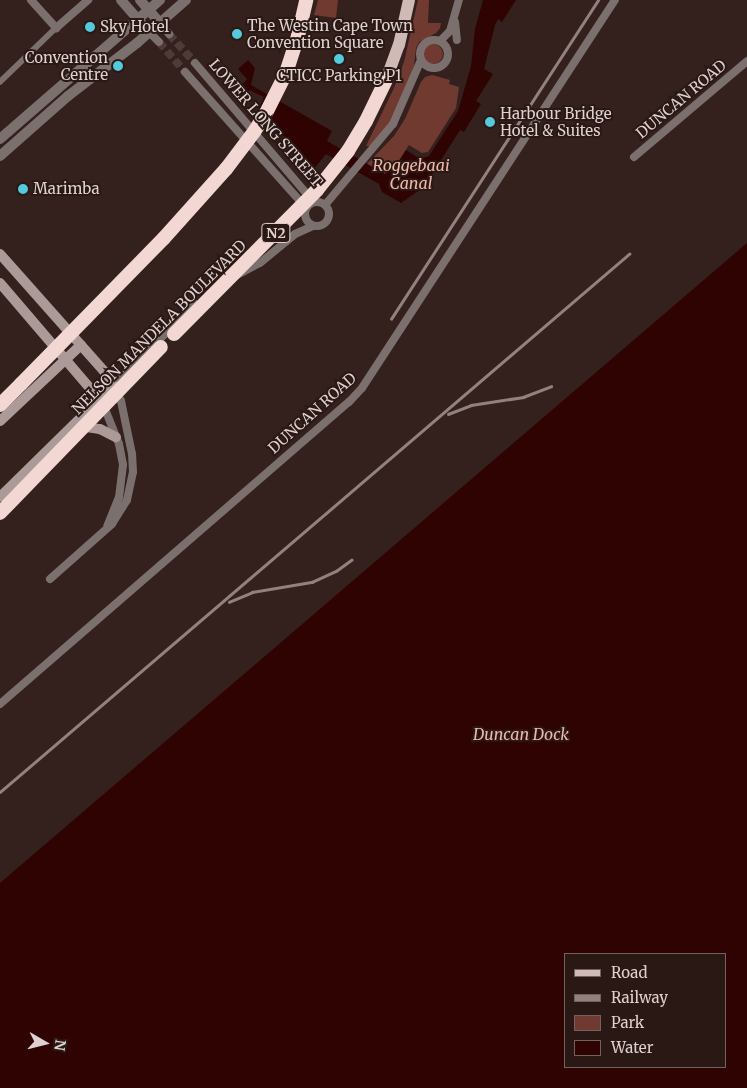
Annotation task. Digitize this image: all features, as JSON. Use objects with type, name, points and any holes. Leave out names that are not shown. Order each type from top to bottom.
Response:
[{"type":"highway","points":[[0,405],[164,238],[241,150],[266,113],[286,73],[306,2]]},
{"type":"highway","name":"NELSON MANDELA BOULEVARD","points":[[0,512],[334,171],[362,128],[386,80]]},
{"type":"main road","name":"NELSON MANDELA BOULEVARD","points":[[386,80],[399,45],[409,0]]},
{"type":"main road","points":[[0,254],[104,371],[113,386],[0,497]]},
{"type":"main road","points":[[0,283],[99,399]]},
{"type":"main road","points":[[0,421],[81,345]]},
{"type":"main road","points":[[71,427],[96,427],[116,436]]},
{"type":"street","points":[[31,0],[56,28]]},
{"type":"street","points":[[0,82],[88,0]]},
{"type":"street","points":[[121,0],[159,42]]},
{"type":"street","points":[[140,0],[169,34]]},
{"type":"street","points":[[0,139],[160,0]]},
{"type":"street","points":[[0,156],[68,96],[137,43],[186,0]]},
{"type":"street","points":[[441,41],[450,31],[459,0]]},
{"type":"street","name":"DUNCAN ROAD","points":[[0,704],[349,402],[362,388],[615,0]]},
{"type":"street","points":[[325,205],[393,124],[419,74],[444,64],[448,52],[457,40],[455,16]]},
{"type":"street","points":[[410,89],[421,60],[420,50],[426,42],[457,40]]},
{"type":"street","points":[[441,41],[448,52]]},
{"type":"street","points":[[421,60],[431,68]]},
{"type":"street","name":"DUNCAN ROAD","points":[[634,157],[747,61]]},
{"type":"street","name":"LOWER LONG STREET","points":[[195,63],[314,202]]},
{"type":"street","name":"LOWER LONG STREET","points":[[185,72],[299,200],[305,216]]},
{"type":"street","points":[[295,234],[305,216],[307,206],[314,202],[325,205]]},
{"type":"street","points":[[50,579],[106,530],[124,507],[132,472],[132,454],[125,416],[113,386],[187,311],[220,282],[260,263],[295,234],[313,226],[321,226],[327,221],[329,214],[325,205]]},
{"type":"street","points":[[305,216],[313,226]]},
{"type":"street","points":[[99,399],[108,413],[122,456],[122,477],[116,505],[106,530]]},
{"type":"green space","points":[[318,0],[338,0],[336,18],[314,15]]},
{"type":"green space","points":[[418,0],[429,0],[428,23],[441,23],[440,28],[436,33],[419,42],[416,48],[414,65],[400,104],[384,133],[370,146],[366,146],[394,88],[404,62]]},
{"type":"green space","points":[[433,44],[440,47],[443,54],[440,61],[433,64],[426,61],[423,54],[426,47]]},
{"type":"green space","points":[[432,75],[450,80],[449,84],[459,87],[456,108],[428,152],[422,153],[409,145],[395,167],[385,174],[367,164],[394,136],[405,119],[421,82],[425,77]]},
{"type":"water","name":"Roggebaai Canal","points":[[483,0],[516,0],[502,22],[498,19],[495,25],[484,69],[493,74],[476,101],[481,104],[464,132],[460,130],[424,187],[401,203],[382,192],[379,184],[326,154],[313,170],[283,135],[279,139],[258,111],[264,97],[249,90],[244,97],[240,93],[243,90],[241,86],[247,79],[238,69],[248,60],[255,68],[251,85],[332,131],[327,141],[385,174],[395,167],[406,150],[420,159],[429,156],[458,111],[471,66],[475,29]]},
{"type":"water","name":"Duncan Dock","points":[[747,243],[747,1088],[0,1088],[0,883]]},
{"type":"tunnel","points":[[169,34],[195,63]]},
{"type":"tunnel","points":[[159,42],[185,72]]},
{"type":"railway","points":[[391,319],[598,0]]},
{"type":"railway","points":[[0,792],[629,254]]},
{"type":"railway","points":[[448,414],[471,405],[523,397],[551,386]]},
{"type":"railway","points":[[229,602],[252,592],[312,582],[336,571],[351,560]]},
{"type":"place","name":"Sky Hotel","points":[[90,27]]},
{"type":"place","name":"The Westin Cape Town Convention Square","points":[[237,34]]},
{"type":"place","name":"CTICC Parking P1","points":[[339,59]]},
{"type":"place","name":"Convention Centre","points":[[118,66]]},
{"type":"place","name":"Harbour Bridge Hotel & Suites","points":[[490,122]]},
{"type":"place","name":"Marimba","points":[[23,189]]}]
